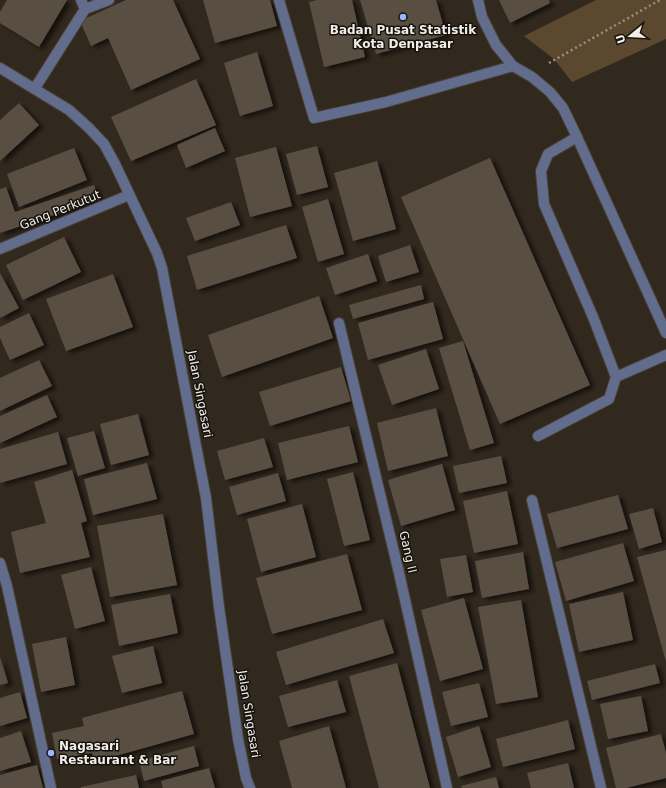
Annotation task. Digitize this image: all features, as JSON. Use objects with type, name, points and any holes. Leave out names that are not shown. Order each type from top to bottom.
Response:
[{"type":"street","points":[[35,88],[83,5],[110,0]]},
{"type":"street","points":[[279,0],[314,118],[386,102],[514,66]]},
{"type":"street","points":[[478,0],[482,17],[496,45],[514,66],[532,77],[550,92],[563,108],[666,333]]},
{"type":"street","name":"Jalan Singasari","points":[[0,68],[69,110],[104,144],[157,253],[162,268],[206,498],[219,607],[238,739],[246,778],[250,788]]},
{"type":"street","points":[[538,436],[609,399],[616,377],[593,317],[544,204],[541,171],[548,154],[577,137]]},
{"type":"street","name":"Gang Perkutut","points":[[0,249],[129,195]]},
{"type":"street","name":"Gang II","points":[[339,323],[399,573],[447,788]]},
{"type":"street","points":[[616,377],[666,355]]},
{"type":"street","points":[[532,500],[601,788]]},
{"type":"street","points":[[0,563],[8,586],[51,788]]},
{"type":"path","points":[[532,77],[554,59],[660,0]]},
{"type":"shaded area","points":[[596,0],[666,0],[666,39],[572,82],[554,59],[524,36]]},
{"type":"building","points":[[7,0],[67,0],[39,47],[0,23],[0,12]]},
{"type":"building","points":[[126,0],[173,0],[200,59],[131,90],[108,38],[91,46],[80,21]]},
{"type":"building","points":[[203,0],[270,0],[277,26],[215,43]]},
{"type":"building","points":[[317,0],[352,0],[365,57],[324,67],[309,2]]},
{"type":"building","name":"Badan Pusat Statistik Kota Denpasar","points":[[360,0],[436,0],[446,35],[376,54]]},
{"type":"building","points":[[499,0],[549,0],[550,3],[510,23]]},
{"type":"building","points":[[257,52],[273,106],[240,116],[224,63]]},
{"type":"building","points":[[196,79],[216,125],[131,161],[111,117]]},
{"type":"building","points":[[19,103],[39,125],[0,161],[0,120]]},
{"type":"building","points":[[215,128],[225,151],[186,168],[177,145]]},
{"type":"building","points":[[317,146],[328,187],[297,195],[286,154]]},
{"type":"building","points":[[276,147],[292,206],[250,217],[235,158]]},
{"type":"building","points":[[74,148],[87,180],[19,207],[7,174]]},
{"type":"building","points":[[490,158],[590,385],[500,424],[401,197]]},
{"type":"building","points":[[377,161],[396,229],[353,241],[334,173]]},
{"type":"building","points":[[94,185],[99,200],[0,233],[0,189],[6,187],[15,212]]},
{"type":"building","points":[[328,199],[344,254],[318,262],[302,207]]},
{"type":"building","points":[[231,202],[240,225],[195,241],[186,218]]},
{"type":"building","points":[[286,225],[297,258],[197,290],[187,256]]},
{"type":"building","points":[[64,237],[81,272],[23,300],[6,265]]},
{"type":"building","points":[[410,245],[419,272],[386,282],[378,256]]},
{"type":"building","points":[[368,254],[377,281],[335,295],[326,268]]},
{"type":"building","points":[[0,273],[19,308],[0,318]]},
{"type":"building","points":[[113,274],[133,327],[66,351],[46,299]]},
{"type":"building","points":[[421,285],[424,299],[353,319],[349,305]]},
{"type":"building","points":[[319,296],[333,338],[222,377],[208,335]]},
{"type":"building","points":[[433,302],[443,339],[368,360],[358,323]]},
{"type":"building","points":[[29,313],[44,345],[10,360],[0,338],[0,327]]},
{"type":"building","points":[[463,341],[494,443],[470,450],[439,348]]},
{"type":"building","points":[[426,349],[439,389],[392,405],[378,365]]},
{"type":"building","points":[[39,360],[52,386],[0,411],[0,378]]},
{"type":"building","points":[[341,367],[351,401],[270,426],[259,392]]},
{"type":"building","points":[[47,395],[57,417],[0,443],[0,416]]},
{"type":"building","points":[[436,408],[448,456],[388,471],[377,423]]},
{"type":"building","points":[[138,414],[149,455],[111,465],[100,424]]},
{"type":"building","points":[[349,426],[358,462],[287,480],[278,443]]},
{"type":"building","points":[[94,431],[105,468],[78,476],[67,438]]},
{"type":"building","points":[[58,432],[67,464],[0,483],[0,449]]},
{"type":"building","points":[[264,438],[273,467],[225,480],[217,451]]},
{"type":"building","points":[[501,456],[507,483],[459,493],[453,466]]},
{"type":"building","points":[[147,463],[157,499],[93,515],[84,479]]},
{"type":"building","points":[[442,464],[455,510],[401,526],[388,480]]},
{"type":"building","points":[[72,470],[87,521],[81,523],[90,557],[20,573],[11,532],[46,523],[34,482]]},
{"type":"building","points":[[353,472],[370,540],[344,546],[327,479]]},
{"type":"building","points":[[278,473],[286,501],[237,515],[229,487]]},
{"type":"building","points":[[507,491],[518,544],[474,553],[463,501]]},
{"type":"building","points":[[618,495],[628,529],[557,548],[547,514]]},
{"type":"building","points":[[302,504],[316,557],[261,572],[247,519]]},
{"type":"building","points":[[653,508],[662,542],[639,549],[629,514]]},
{"type":"building","points":[[163,514],[177,585],[110,597],[97,526]]},
{"type":"building","points":[[623,543],[634,581],[566,601],[555,562]]},
{"type":"building","points":[[666,550],[666,662],[637,557]]},
{"type":"building","points":[[523,552],[529,589],[482,598],[475,561]]},
{"type":"building","points":[[347,554],[362,610],[272,634],[256,578]]},
{"type":"building","points":[[466,555],[473,592],[447,597],[440,559]]},
{"type":"building","points":[[91,567],[105,621],[75,629],[61,575]]},
{"type":"building","points":[[623,592],[633,640],[579,652],[569,604]]},
{"type":"building","points":[[170,594],[178,633],[119,646],[111,605]]},
{"type":"building","points":[[464,598],[483,669],[440,681],[421,610]]},
{"type":"building","points":[[521,600],[538,697],[496,704],[478,607]]},
{"type":"building","points":[[383,619],[394,653],[286,685],[276,652]]},
{"type":"building","points":[[66,637],[75,685],[41,692],[32,644]]},
{"type":"building","points":[[153,646],[162,683],[122,693],[112,656]]},
{"type":"building","points":[[0,657],[8,683],[0,685]]},
{"type":"building","points":[[397,663],[430,788],[379,788],[349,676]]},
{"type":"building","points":[[655,664],[660,683],[592,700],[587,681]]},
{"type":"building","points":[[337,680],[346,712],[288,727],[279,696]]},
{"type":"building","points":[[479,683],[488,717],[451,726],[442,692]]},
{"type":"building","points":[[182,691],[194,734],[94,762],[92,753],[57,759],[52,733],[84,726],[82,718]]},
{"type":"building","points":[[20,692],[27,718],[0,726],[0,698]]},
{"type":"building","points":[[641,696],[648,731],[608,739],[600,704]]},
{"type":"building","points":[[568,720],[575,749],[503,767],[496,739]]},
{"type":"building","points":[[329,726],[346,788],[292,788],[279,741]]},
{"type":"building","points":[[479,726],[491,767],[458,777],[446,737]]},
{"type":"building","points":[[21,731],[31,762],[0,771],[0,738]]},
{"type":"building","points":[[661,734],[666,753],[666,778],[626,788],[616,788],[606,748]]},
{"type":"building","points":[[194,746],[199,766],[144,781],[139,761]]},
{"type":"building","points":[[568,763],[574,788],[531,788],[527,773]]},
{"type":"building","points":[[37,765],[43,788],[0,788],[0,775]]},
{"type":"building","points":[[209,768],[215,788],[163,788],[161,781]]},
{"type":"building","points":[[136,775],[139,788],[81,788],[81,787]]},
{"type":"building","points":[[496,777],[499,788],[462,788],[461,786]]},
{"type":"place","name":"Badan Pusat Statistik Kota Denpasar","points":[[403,17]]},
{"type":"place","name":"Nagasari Restaurant & Bar","points":[[51,753]]}]
